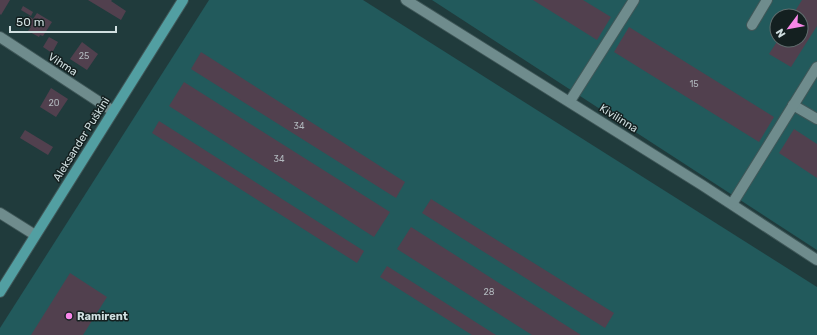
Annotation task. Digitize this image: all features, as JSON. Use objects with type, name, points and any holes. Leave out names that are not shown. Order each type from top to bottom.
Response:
[{"type":"main road","name":"Aleksander Puškini","points":[[0,292],[183,0]]},
{"type":"street","name":"Kivilinna","points":[[406,0],[570,101],[817,260]]},
{"type":"street","points":[[570,101],[634,0]]},
{"type":"street","points":[[752,25],[767,0]]},
{"type":"street","name":"Vihma","points":[[0,37],[113,111]]},
{"type":"street","points":[[732,204],[817,67]]},
{"type":"street","points":[[793,105],[817,119]]},
{"type":"street","points":[[0,213],[35,235]]},
{"type":"shaded area","points":[[209,0],[363,0],[817,287],[817,335],[0,335],[0,328]]},
{"type":"shaded area","points":[[432,0],[817,0],[817,250]]},
{"type":"building","points":[[0,0],[10,0],[1,15],[0,14]]},
{"type":"building","points":[[88,0],[112,0],[111,1],[126,11],[121,20]]},
{"type":"building","points":[[533,0],[583,0],[611,17],[597,40]]},
{"type":"building","points":[[802,0],[817,0],[817,26],[809,39],[809,8],[797,8]]},
{"type":"building","points":[[23,6],[33,12],[31,16],[21,10]]},
{"type":"building","points":[[37,13],[52,22],[43,36],[40,35],[39,37],[28,31],[31,27],[25,23],[29,16],[33,19]]},
{"type":"building","points":[[629,27],[774,117],[759,142],[614,52]]},
{"type":"building","points":[[49,37],[58,42],[52,53],[43,47]]},
{"type":"building","points":[[82,42],[98,54],[87,70],[70,59]]},
{"type":"building","points":[[773,48],[803,48],[791,67],[769,54]]},
{"type":"building","points":[[201,52],[405,182],[396,198],[191,69]]},
{"type":"building","points":[[184,82],[390,212],[374,237],[169,106]]},
{"type":"building","points":[[51,88],[68,99],[56,117],[40,107]]},
{"type":"building","points":[[159,121],[364,251],[357,263],[152,133]]},
{"type":"building","points":[[794,129],[817,144],[817,178],[779,153]]},
{"type":"building","points":[[25,130],[53,147],[48,155],[20,138]]},
{"type":"building","points":[[431,199],[614,313],[605,328],[422,213]]},
{"type":"building","points":[[411,227],[581,335],[532,335],[397,249]]},
{"type":"building","points":[[387,266],[496,335],[472,335],[380,277]]},
{"type":"building","name":"Ramirent","points":[[70,273],[107,297],[83,335],[31,335]]},
{"type":"place","name":"Ramirent","points":[[69,316]]}]
